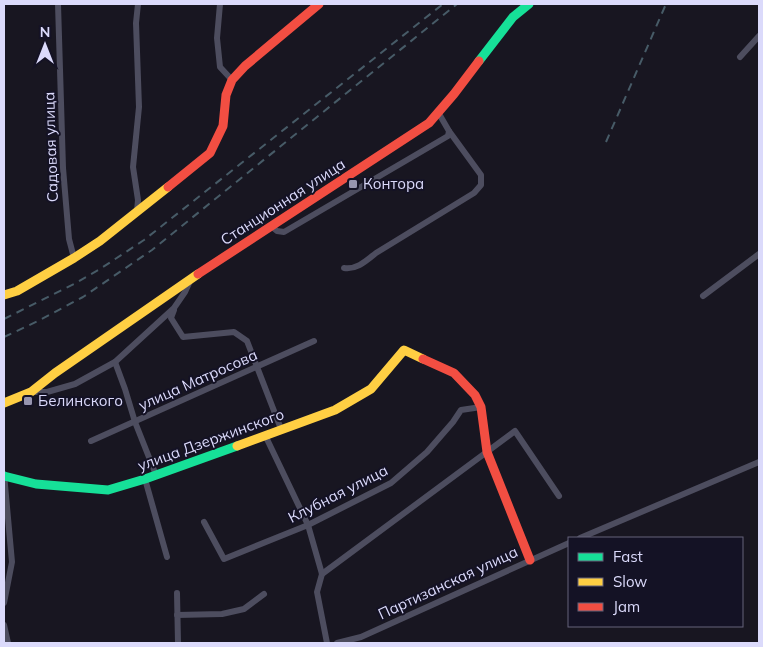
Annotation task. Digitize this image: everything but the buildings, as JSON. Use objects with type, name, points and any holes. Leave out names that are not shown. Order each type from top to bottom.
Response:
[{"type":"street","name":"Садовая улица","points":[[58,4],[63,168],[69,239],[74,258]]},
{"type":"street","points":[[137,211],[138,200],[133,167],[139,107],[136,23],[138,4]]},
{"type":"street","points":[[220,4],[217,38],[220,67],[232,80]]},
{"type":"street","points":[[4,294],[17,291],[100,241],[210,153],[223,126],[226,95],[232,80],[245,66],[319,4]]},
{"type":"street","name":"Станционная улица","points":[[4,403],[28,394],[55,373],[207,267],[429,123],[513,17],[529,4]]},
{"type":"street","points":[[740,57],[759,36]]},
{"type":"street","points":[[344,268],[349,269],[363,264],[376,253],[474,193],[481,185],[481,175],[449,131],[438,112]]},
{"type":"street","points":[[271,226],[277,231],[284,232],[448,136],[449,131]]},
{"type":"street","points":[[703,296],[759,254]]},
{"type":"street","points":[[28,394],[47,392],[75,384],[115,362],[174,308],[185,292],[190,280]]},
{"type":"street","points":[[174,308],[171,318],[183,337],[234,332],[247,341],[282,429]]},
{"type":"street","name":"улица Матросова","points":[[91,441],[314,341]]},
{"type":"street","name":"улица Дзержинского","points":[[4,475],[36,484],[108,490],[145,479],[335,410],[371,389],[404,350],[454,373],[475,394],[481,407]]},
{"type":"street","points":[[115,362],[135,422],[156,475]]},
{"type":"street","points":[[481,407],[487,452],[530,560]]},
{"type":"street","name":"Клубная улица","points":[[204,522],[224,559],[308,525],[391,484],[427,452],[461,410],[481,407]]},
{"type":"street","points":[[322,574],[515,431],[559,496]]},
{"type":"street","points":[[265,435],[308,525],[322,574],[317,592],[327,643]]},
{"type":"street","points":[[582,537],[759,462]]},
{"type":"street","points":[[4,475],[12,562],[4,603]]},
{"type":"street","points":[[145,479],[167,557]]},
{"type":"street","name":"Партизанская улица","points":[[337,643],[362,640],[568,543]]},
{"type":"street","points":[[177,593],[178,643]]},
{"type":"street","points":[[177,615],[222,614],[244,609],[264,594]]},
{"type":"street","points":[[4,625],[8,643]]},
{"type":"railway","points":[[4,319],[76,283],[144,240],[443,4]]},
{"type":"railway","points":[[4,337],[83,297],[152,250],[457,4]]},
{"type":"railway","points":[[606,142],[666,4]]},
{"type":"traffic: fast","points":[[479,61],[513,17],[529,4]]},
{"type":"traffic: fast","points":[[4,476],[36,484],[108,490],[145,479],[237,446]]},
{"type":"traffic: slow","points":[[4,295],[17,291],[100,241],[168,187]]},
{"type":"traffic: slow","points":[[4,403],[31,392],[55,373],[198,274]]},
{"type":"traffic: slow","points":[[237,446],[335,410],[371,389],[404,350],[423,359]]},
{"type":"traffic: jam","points":[[168,187],[210,153],[223,126],[226,95],[232,80],[245,66],[319,4]]},
{"type":"traffic: jam","points":[[198,274],[429,123],[479,61]]},
{"type":"traffic: jam","points":[[423,359],[454,373],[475,395],[481,407],[487,452],[530,560]]},
{"type":"place","name":"Контора","points":[[353,184]]},
{"type":"place","name":"Белинского","points":[[28,401]]}]
